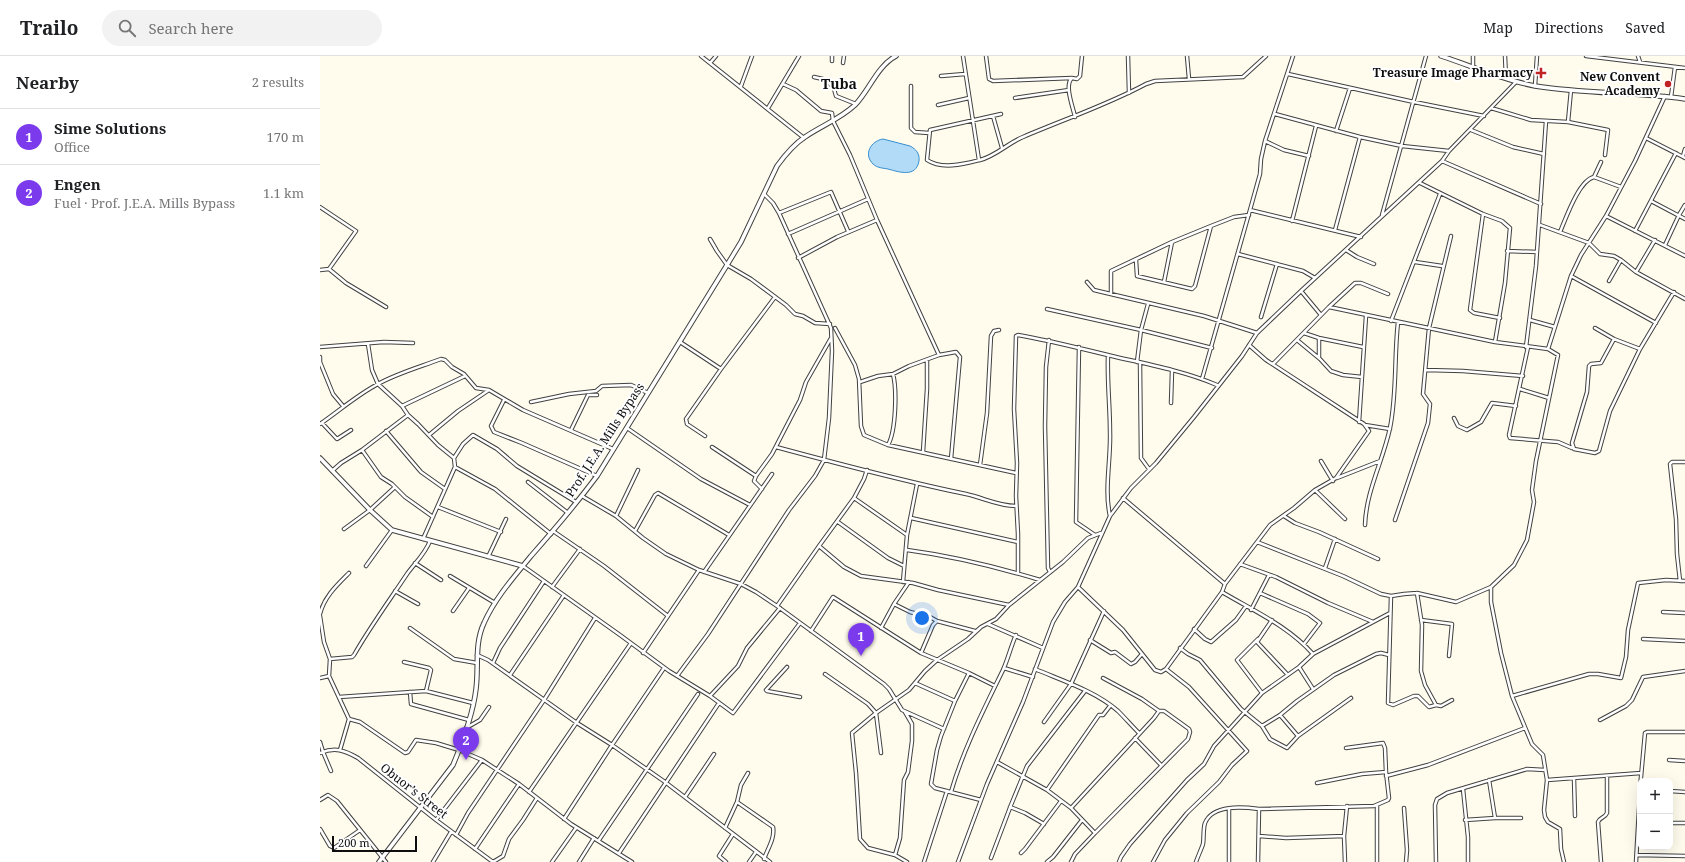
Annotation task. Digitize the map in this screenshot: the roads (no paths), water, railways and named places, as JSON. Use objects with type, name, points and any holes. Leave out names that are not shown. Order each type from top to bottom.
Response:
[{"type":"street","points":[[701,56],[741,86],[804,138]]},
{"type":"street","points":[[710,63],[716,56]]},
{"type":"street","points":[[741,86],[752,56]]},
{"type":"street","points":[[768,108],[799,56]]},
{"type":"street","points":[[832,56],[832,61]]},
{"type":"street","points":[[843,63],[844,56]]},
{"type":"street","points":[[886,64],[890,56]]},
{"type":"street","name":"Prof. J.E.A. Mills Bypass","points":[[380,860],[453,765],[469,720],[473,703],[476,687],[477,655],[480,636],[484,623],[495,603],[523,566],[577,503],[597,476],[744,236],[763,193],[777,166],[785,155],[804,138],[833,121],[856,104],[886,64],[896,56]]},
{"type":"street","points":[[963,56],[980,160]]},
{"type":"street","points":[[986,56],[987,76],[993,81],[1077,78],[1080,76],[1082,56]]},
{"type":"street","points":[[1128,56],[1129,93]]},
{"type":"street","points":[[1187,56],[1189,79]]},
{"type":"street","points":[[1002,114],[930,130],[927,160],[953,166],[980,160],[1022,137],[1075,117],[1155,81],[1243,77],[1266,56]]},
{"type":"street","points":[[1202,379],[1260,174],[1261,159],[1265,141],[1293,56]]},
{"type":"street","points":[[1382,217],[1426,56]]},
{"type":"street","points":[[1442,56],[1517,82],[1535,86],[1685,98]]},
{"type":"street","points":[[1473,56],[1473,66]]},
{"type":"street","points":[[1506,56],[1506,78]]},
{"type":"street","points":[[1535,86],[1537,56]]},
{"type":"street","points":[[1586,56],[1685,68]]},
{"type":"street","points":[[1638,56],[1640,62]]},
{"type":"street","points":[[1671,97],[1675,67]]},
{"type":"street","points":[[941,76],[965,74]]},
{"type":"street","points":[[1288,74],[1484,116]]},
{"type":"street","points":[[814,77],[827,80],[834,89],[836,96],[856,104]]},
{"type":"street","points":[[1072,78],[1070,80],[1069,90],[1075,117]]},
{"type":"street","points":[[958,862],[981,800],[1018,714],[1058,613],[1078,587],[1110,516],[1123,498],[1194,417],[1257,333],[1300,291],[1361,237],[1442,161],[1517,82]]},
{"type":"street","points":[[783,84],[796,90],[821,111],[832,114],[833,121],[850,155],[877,220],[939,355]]},
{"type":"street","points":[[911,86],[911,128],[915,132],[929,133]]},
{"type":"street","points":[[1336,131],[1350,88]]},
{"type":"street","points":[[1015,98],[1069,90]]},
{"type":"street","points":[[1568,122],[1571,90]]},
{"type":"street","points":[[1548,349],[1571,276],[1581,255],[1606,216],[1646,138],[1665,96]]},
{"type":"street","points":[[938,105],[969,98]]},
{"type":"street","points":[[1491,108],[1531,120],[1568,122],[1608,130],[1605,155]]},
{"type":"street","points":[[1275,114],[1316,126],[1402,146],[1450,151]]},
{"type":"street","points":[[993,116],[1002,148]]},
{"type":"street","points":[[1546,121],[1540,225],[1527,347],[1520,389],[1509,435],[1510,438],[1514,440],[1558,442],[1572,448],[1595,453],[1599,451],[1610,411],[1640,349],[1674,292]]},
{"type":"street","points":[[1292,221],[1316,126]]},
{"type":"street","points":[[1471,130],[1513,147],[1544,154]]},
{"type":"street","points":[[1335,230],[1360,137]]},
{"type":"street","points":[[1646,138],[1684,157],[1685,149]]},
{"type":"street","points":[[1265,141],[1284,150],[1309,156]]},
{"type":"street","points":[[1635,230],[1676,153]]},
{"type":"street","points":[[1442,161],[1541,204]]},
{"type":"street","points":[[1560,232],[1582,186],[1590,178],[1594,177],[1601,162]]},
{"type":"street","points":[[1594,177],[1620,187]]},
{"type":"street","points":[[1420,182],[1440,194],[1502,221],[1510,228],[1500,318],[1495,342]]},
{"type":"street","points":[[779,213],[829,191],[833,193],[848,231]]},
{"type":"street","points":[[677,676],[708,634],[789,510],[815,476],[824,460],[830,418],[830,324],[798,258],[774,203],[763,193]]},
{"type":"street","points":[[1391,320],[1415,262],[1440,194]]},
{"type":"street","points":[[788,234],[868,199]]},
{"type":"street","points":[[1651,201],[1685,219]]},
{"type":"street","points":[[1665,245],[1679,215],[1685,206]]},
{"type":"street","points":[[320,207],[356,231],[329,269]]},
{"type":"street","points":[[1250,210],[1361,237]]},
{"type":"street","points":[[1483,214],[1470,310],[1474,313],[1500,318]]},
{"type":"street","points":[[1111,294],[1111,271],[1172,242],[1211,226],[1234,217],[1249,215]]},
{"type":"street","points":[[1606,216],[1685,256]]},
{"type":"street","points":[[798,258],[848,231],[877,220]]},
{"type":"street","points":[[1540,225],[1589,243],[1600,254],[1614,256],[1636,272],[1685,299]]},
{"type":"street","points":[[1136,260],[1137,276],[1192,289],[1195,286],[1211,226]]},
{"type":"street","points":[[1395,520],[1428,423],[1430,404],[1423,394],[1429,328],[1450,236]]},
{"type":"street","points":[[710,239],[716,251],[727,265],[751,279],[790,308],[795,314],[803,316],[815,323],[830,324]]},
{"type":"street","points":[[1636,272],[1655,240]]},
{"type":"street","points":[[1164,282],[1172,242]]},
{"type":"street","points":[[1346,250],[1357,257],[1374,264]]},
{"type":"street","points":[[1507,251],[1537,252]]},
{"type":"street","points":[[1238,254],[1303,271],[1314,278]]},
{"type":"street","points":[[1610,281],[1621,260]]},
{"type":"street","points":[[1415,262],[1442,266]]},
{"type":"street","points":[[1261,317],[1277,264]]},
{"type":"street","points":[[320,270],[329,269],[346,283],[386,307]]},
{"type":"street","points":[[1571,276],[1656,323]]},
{"type":"street","points":[[1088,282],[1094,290],[1218,321],[1257,333]]},
{"type":"street","points":[[1273,364],[1329,307],[1358,282],[1388,294]]},
{"type":"street","points":[[1300,291],[1321,315]]},
{"type":"street","points":[[705,436],[687,424],[686,420],[721,369],[775,297]]},
{"type":"street","points":[[1148,304],[1141,330],[1139,362],[1141,458],[1149,470]]},
{"type":"street","points":[[1257,542],[1325,568],[1381,594],[1391,596],[1417,594],[1456,602],[1490,587],[1514,566],[1527,540],[1534,502],[1532,490],[1540,440],[1558,355],[1548,349],[1495,342],[1329,307]]},
{"type":"street","points":[[1047,309],[1212,348]]},
{"type":"street","points":[[1359,422],[1366,316]]},
{"type":"street","points":[[1530,320],[1555,327]]},
{"type":"street","points":[[1365,525],[1367,507],[1390,429],[1394,395],[1398,322]]},
{"type":"street","points":[[835,328],[855,365],[860,382],[862,426],[864,435],[888,445],[1016,473]]},
{"type":"street","points":[[1595,328],[1614,339],[1640,349]]},
{"type":"street","points":[[980,465],[987,413],[991,336],[994,331],[999,330]]},
{"type":"street","points":[[1304,333],[1319,338],[1364,347]]},
{"type":"street","points":[[1018,573],[1014,408],[1016,336],[1018,335],[1049,340],[1079,347],[1202,379],[1217,385]]},
{"type":"street","points":[[762,489],[754,481],[756,476],[776,447],[800,400],[806,382],[831,338]]},
{"type":"street","points":[[1319,338],[1320,359]]},
{"type":"street","points":[[1572,448],[1572,443],[1587,392],[1589,366],[1591,364],[1601,363],[1614,339]]},
{"type":"street","points":[[1049,340],[1045,426],[1048,568],[1050,572]]},
{"type":"street","points":[[1297,340],[1320,359],[1331,371],[1342,375],[1362,377]]},
{"type":"street","points":[[320,347],[384,342],[413,343]]},
{"type":"street","points":[[679,342],[721,369]]},
{"type":"street","points":[[368,344],[372,370],[378,384],[402,406],[408,415],[438,445],[454,458]]},
{"type":"street","points":[[1249,345],[1261,357],[1359,422],[1390,429]]},
{"type":"street","points":[[1079,347],[1076,522],[1095,535]]},
{"type":"street","points":[[860,382],[878,376],[893,374],[909,366],[927,361],[939,355],[956,352],[960,357],[951,459]]},
{"type":"street","points":[[1108,355],[1110,431],[1108,499],[1110,516]]},
{"type":"street","points":[[320,357],[320,362],[334,394],[343,406]]},
{"type":"street","points":[[351,430],[337,439],[321,424],[343,406],[378,384],[404,372],[441,359],[445,360],[465,376],[476,388],[490,390],[504,400],[523,410],[613,449]]},
{"type":"street","points":[[923,452],[927,389],[927,361]]},
{"type":"street","points":[[1426,370],[1464,371],[1522,376]]},
{"type":"street","points":[[1172,371],[1172,403]]},
{"type":"street","points":[[888,445],[892,438],[894,422],[896,392],[893,374]]},
{"type":"street","points":[[402,406],[465,376]]},
{"type":"street","points":[[531,402],[596,390],[602,386],[631,385],[648,393]]},
{"type":"street","points":[[1520,389],[1549,398]]},
{"type":"street","points":[[429,435],[458,411],[490,390]]},
{"type":"street","points":[[571,430],[588,395],[597,395]]},
{"type":"street","points":[[504,400],[491,426],[491,429],[494,432],[529,445],[597,476]]},
{"type":"street","points":[[1454,418],[1458,426],[1467,430],[1481,422],[1492,403],[1516,406]]},
{"type":"street","points":[[332,471],[408,415]]},
{"type":"street","points":[[1078,587],[1123,630],[1154,670],[1161,672],[1166,669],[1222,592],[1240,564],[1270,526],[1315,490],[1336,478],[1368,433],[1367,427],[1364,424]]},
{"type":"street","points":[[627,428],[701,479],[750,505]]},
{"type":"street","points":[[386,431],[421,472],[445,489]]},
{"type":"street","points":[[423,539],[455,467],[454,458],[471,436],[475,436],[497,449],[517,466],[577,503]]},
{"type":"street","points":[[712,447],[756,476]]},
{"type":"street","points":[[776,447],[917,484],[982,497],[997,504],[1016,506]]},
{"type":"street","points":[[362,450],[377,472],[405,497],[433,517]]},
{"type":"street","points":[[320,458],[370,510],[392,530],[523,566],[664,668],[710,696],[733,713],[800,623]]},
{"type":"street","points":[[1321,461],[1333,481]]},
{"type":"street","points":[[1336,478],[1380,461]]},
{"type":"street","points":[[1680,581],[1677,554],[1676,519],[1670,464],[1672,462],[1685,462]]},
{"type":"street","points":[[455,467],[495,489],[552,532],[604,566],[668,616]]},
{"type":"street","points":[[616,516],[638,470]]},
{"type":"street","points":[[710,696],[738,666],[747,648],[779,607],[819,546],[838,522],[854,498],[862,484],[867,470]]},
{"type":"street","points":[[704,572],[772,474]]},
{"type":"street","points":[[528,482],[568,513]]},
{"type":"street","points":[[903,582],[907,550],[907,535],[917,484]]},
{"type":"street","points":[[344,528],[370,510],[395,488]]},
{"type":"street","points":[[1315,490],[1345,519]]},
{"type":"street","points":[[635,531],[658,493],[729,535]]},
{"type":"street","points":[[582,496],[616,516],[642,538],[666,554],[699,570],[741,584],[779,607],[889,689],[912,724],[912,741],[908,772],[904,780],[900,838],[895,856]]},
{"type":"street","points":[[854,498],[907,535]]},
{"type":"street","points":[[1123,498],[1226,584]]},
{"type":"street","points":[[438,507],[501,532]]},
{"type":"street","points":[[1284,516],[1295,523],[1335,539],[1378,559]]},
{"type":"street","points":[[911,518],[1018,542]]},
{"type":"street","points":[[488,557],[506,519]]},
{"type":"street","points":[[838,522],[888,558],[904,566]]},
{"type":"street","points":[[366,566],[392,530]]},
{"type":"street","points":[[908,862],[895,856],[868,848],[860,839],[852,733],[876,713],[909,690],[925,671],[937,660],[996,618],[1009,605],[1063,562],[1088,538],[1102,533]]},
{"type":"street","points":[[1325,568],[1335,539]]},
{"type":"street","points":[[330,659],[352,657],[354,655],[370,628],[415,563],[426,550],[430,541]]},
{"type":"street","points":[[819,546],[844,568],[861,576],[908,582],[1009,605]]},
{"type":"street","points":[[552,587],[580,549]]},
{"type":"street","points":[[907,550],[934,553],[1018,573],[1040,580]]},
{"type":"street","points":[[415,563],[441,580]]},
{"type":"street","points":[[1240,564],[1269,575],[1373,622]]},
{"type":"street","points":[[643,653],[699,570]]},
{"type":"street","points":[[321,753],[332,749],[340,750],[349,719],[329,676],[330,659],[324,642],[320,615],[322,605],[349,573]]},
{"type":"street","points":[[1251,610],[1269,575]]},
{"type":"street","points":[[450,576],[495,603]]},
{"type":"street","points":[[1512,696],[1589,674],[1621,678],[1626,657],[1628,630],[1638,583],[1666,580],[1685,581]]},
{"type":"street","points":[[493,663],[500,648],[544,581]]},
{"type":"street","points":[[882,628],[894,604],[908,582]]},
{"type":"street","points":[[1490,587],[1491,602],[1501,653],[1512,696],[1532,744],[1543,755],[1547,780],[1544,802],[1545,817],[1548,822],[1560,829],[1561,849],[1564,862]]},
{"type":"street","points":[[453,611],[469,588]]},
{"type":"street","points":[[396,591],[418,604]]},
{"type":"street","points":[[1222,592],[1251,610],[1272,620],[1304,644],[1314,654]]},
{"type":"street","points":[[1260,593],[1308,614],[1320,623],[1304,644]]},
{"type":"street","points":[[1417,594],[1421,620],[1422,671],[1425,685],[1436,705]]},
{"type":"street","points":[[510,675],[564,595]]},
{"type":"street","points":[[1391,596],[1388,703],[1393,705],[1414,696],[1418,696],[1429,708],[1436,705],[1441,706],[1452,700]]},
{"type":"street","points":[[811,631],[833,597],[921,653],[969,672],[995,686]]},
{"type":"street","points":[[320,601],[322,605]]},
{"type":"street","points":[[894,604],[910,612],[930,617],[937,622],[976,631]]},
{"type":"street","points":[[1194,629],[1205,640],[1211,642],[1236,620],[1246,606]]},
{"type":"street","points":[[1044,722],[1071,684],[1104,611]]},
{"type":"street","points":[[1663,612],[1685,613]]},
{"type":"street","points":[[1120,862],[1121,857],[1130,844],[1187,780],[1204,764],[1214,746],[1262,693],[1299,667],[1314,654],[1390,613]]},
{"type":"street","points":[[456,835],[468,813],[544,700],[595,618]]},
{"type":"street","points":[[1262,693],[1237,660],[1258,639],[1272,620]]},
{"type":"street","points":[[1421,620],[1452,624],[1449,656]]},
{"type":"street","points":[[921,653],[933,625],[937,622]]},
{"type":"street","points":[[988,624],[1043,648]]},
{"type":"street","points":[[410,628],[454,659],[477,663]]},
{"type":"street","points":[[951,792],[959,766],[1004,668],[1009,650],[1016,635]]},
{"type":"street","points":[[1258,639],[1257,642],[1287,674]]},
{"type":"street","points":[[1643,639],[1685,641]]},
{"type":"street","points":[[1090,640],[1111,653],[1115,652],[1131,664],[1135,662],[1142,654]]},
{"type":"street","points":[[529,792],[631,644]]},
{"type":"street","points":[[1180,648],[1200,660],[1246,712],[1262,726],[1270,739],[1287,748],[1298,736],[1351,698]]},
{"type":"street","points":[[1262,726],[1280,715],[1313,689],[1334,675],[1369,656],[1382,653],[1389,655]]},
{"type":"street","points":[[477,655],[493,663],[577,723],[612,745],[665,782],[764,859],[770,862]]},
{"type":"street","points":[[404,662],[429,668],[431,670],[426,691]]},
{"type":"street","points":[[786,667],[766,690],[800,697]]},
{"type":"street","points":[[1299,667],[1313,689]]},
{"type":"street","points":[[564,819],[664,668]]},
{"type":"street","points":[[1004,668],[1033,677]]},
{"type":"street","points":[[1153,862],[1165,840],[1187,813],[1219,782],[1232,765],[1247,750],[1189,687],[1166,669]]},
{"type":"street","points":[[1035,670],[1085,691],[1117,711],[1140,733]]},
{"type":"street","points":[[1600,720],[1626,706],[1632,700],[1643,677],[1685,671]]},
{"type":"street","points":[[969,672],[944,729],[937,750],[931,784],[935,788],[981,800]]},
{"type":"street","points":[[825,674],[868,704],[876,713],[881,754]]},
{"type":"street","points":[[320,678],[329,676]]},
{"type":"street","points":[[1071,862],[1075,854],[1188,738],[1190,732],[1189,729],[1164,711],[1159,711],[1103,678]]},
{"type":"street","points":[[915,683],[955,701]]},
{"type":"street","points":[[339,697],[426,691],[473,703]]},
{"type":"street","points":[[991,858],[1022,775],[1027,766],[1085,691]]},
{"type":"street","points":[[410,692],[411,704],[469,720]]},
{"type":"street","points":[[599,840],[698,694]]},
{"type":"street","points":[[619,853],[719,702]]},
{"type":"street","points":[[1047,790],[1099,715],[1103,715],[1110,706]]},
{"type":"street","points":[[466,728],[480,720],[489,707]]},
{"type":"street","points":[[1071,808],[1159,711]]},
{"type":"street","points":[[905,712],[944,729]]},
{"type":"street","points":[[1280,715],[1298,736]]},
{"type":"street","points":[[349,719],[360,722],[405,753],[408,752],[416,740],[459,750],[482,760],[519,784],[576,828],[599,840],[632,862]]},
{"type":"street","points":[[1317,783],[1362,774],[1386,774],[1428,765],[1525,728]]},
{"type":"street","points":[[1641,778],[1645,733],[1685,732]]},
{"type":"street","points":[[1135,738],[1161,765]]},
{"type":"street","points":[[320,742],[321,753],[331,771]]},
{"type":"street","points":[[1196,862],[1203,844],[1206,822],[1214,812],[1229,808],[1243,807],[1259,809],[1377,805],[1388,800],[1385,748],[1383,743],[1346,748]]},
{"type":"street","name":"Obuor’s Street","points":[[340,750],[358,758],[420,808],[493,862]]},
{"type":"street","points":[[685,797],[714,754]]},
{"type":"street","points":[[436,820],[482,760]]},
{"type":"street","points":[[1669,760],[1685,761]]},
{"type":"street","points":[[997,762],[1047,790],[1071,808],[1095,833]]},
{"type":"street","points":[[1436,862],[1436,802],[1439,797],[1489,780],[1527,770],[1545,770]]},
{"type":"street","points":[[725,828],[737,802],[741,786],[748,773]]},
{"type":"street","points":[[1547,780],[1607,777],[1630,773],[1641,773]]},
{"type":"street","points":[[1601,862],[1598,822],[1600,818],[1605,816],[1607,813],[1607,777]]},
{"type":"street","points":[[1574,779],[1575,816]]},
{"type":"street","points":[[1489,780],[1495,818]]},
{"type":"street","points":[[475,849],[519,784]]},
{"type":"street","points":[[1462,789],[1468,837],[1468,862]]},
{"type":"street","points":[[924,862],[947,791]]},
{"type":"street","points":[[1673,791],[1685,792]]},
{"type":"street","points":[[320,800],[328,795],[337,801],[360,830],[380,860],[386,862]]},
{"type":"street","points":[[493,862],[503,856],[508,839],[519,827],[537,798]]},
{"type":"street","points":[[1021,853],[1061,801]]},
{"type":"street","points":[[737,802],[773,827],[774,832],[772,840],[764,859]]},
{"type":"street","points":[[1377,805],[1377,862]]},
{"type":"street","points":[[1345,862],[1344,836],[1348,806]]},
{"type":"street","points":[[1010,807],[1044,824]]},
{"type":"street","points":[[1229,808],[1229,862]]},
{"type":"street","points":[[1404,808],[1407,850],[1406,862]]},
{"type":"street","points":[[1258,862],[1259,809]]},
{"type":"street","points":[[1465,820],[1521,818]]},
{"type":"street","points":[[1046,862],[1053,857],[1082,820]]},
{"type":"street","points":[[1673,823],[1685,823]]},
{"type":"street","points":[[552,862],[576,828]]},
{"type":"street","points":[[320,830],[330,846],[334,848],[360,830]]},
{"type":"street","points":[[433,862],[452,832]]},
{"type":"street","points":[[726,862],[719,856],[733,834]]},
{"type":"street","points":[[1259,836],[1286,838],[1344,836]]},
{"type":"street","points":[[579,862],[594,838]]},
{"type":"street","points":[[1636,862],[1637,850]]},
{"type":"street","points":[[749,862],[756,852]]},
{"type":"street","points":[[1637,855],[1685,856]]},
{"type":"water","points":[[883,139],[910,146],[916,150],[919,156],[919,161],[914,170],[911,172],[902,172],[878,167],[873,164],[869,156],[870,148],[875,142]]},
{"type":"place","name":"Treasure Image Pharmacy","points":[[1541,73]]},
{"type":"place","name":"New Convent Academy","points":[[1668,84]]},
{"type":"place","name":"Sime Solutions","points":[[861,656]]},
{"type":"place","name":"Engen","points":[[466,760]]},
{"type":"district","name":"Tuba","points":[[839,84]]}]
